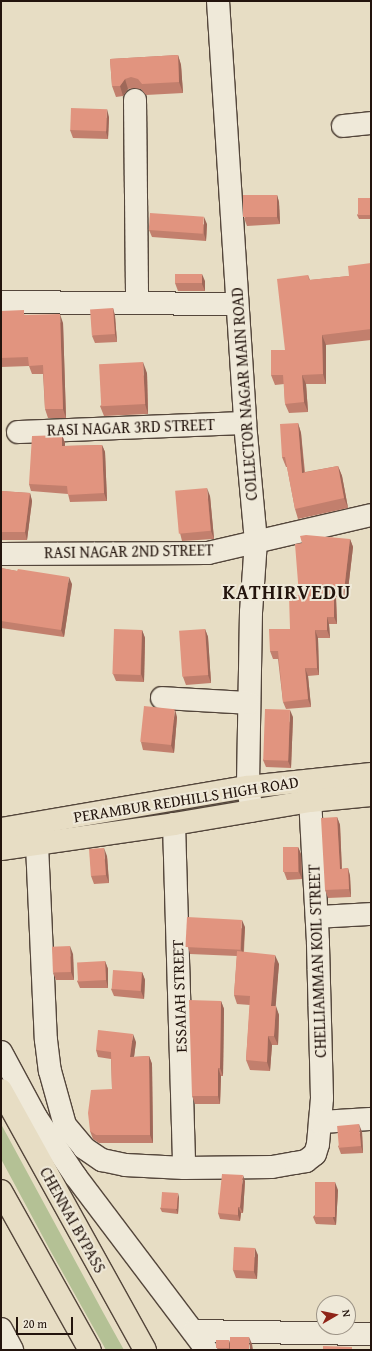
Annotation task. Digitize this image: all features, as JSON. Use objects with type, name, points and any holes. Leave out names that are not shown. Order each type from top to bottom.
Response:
[{"type":"main road","name":"PERAMBUR REDHILLS HIGH ROAD","points":[[1,829],[248,786],[371,774]]},
{"type":"main road","name":"PERAMBUR REDHILLS HIGH ROAD","points":[[1,849],[174,824],[310,801],[371,795]]},
{"type":"main road","name":"CHENNAI BYPASS","points":[[1,1090],[145,1350]]},
{"type":"main road","points":[[1,1191],[90,1350]]},
{"type":"street","name":"COLLECTOR NAGAR MAIN ROAD","points":[[218,1],[245,423],[256,541],[251,612],[249,703],[248,786],[252,811]]},
{"type":"street","points":[[135,100],[137,303]]},
{"type":"street","points":[[343,126],[371,123]]},
{"type":"street","points":[[1,302],[237,304]]},
{"type":"street","name":"RASI NAGAR 3RD STREET","points":[[18,432],[245,423]]},
{"type":"street","name":"RASI NAGAR 2ND STREET","points":[[1,554],[208,553],[371,515]]},
{"type":"street","points":[[162,698],[249,703]]},
{"type":"street","name":"CHELLIAMMAN KOIL STREET","points":[[37,845],[46,1040],[50,1071],[65,1125],[84,1148],[102,1160],[125,1165],[184,1168],[272,1167],[306,1161],[315,1154],[318,1144],[322,1098],[317,917],[310,801]]},
{"type":"street","name":"ESSAIAH STREET","points":[[174,824],[184,1168]]},
{"type":"street","points":[[317,917],[371,914]]},
{"type":"street","points":[[1,1052],[36,1117],[76,1177],[208,1350]]},
{"type":"street","points":[[320,1122],[371,1119]]},
{"type":"street","points":[[1,1329],[12,1350]]},
{"type":"street","points":[[194,1331],[371,1334]]},
{"type":"green space","points":[[1,1124],[124,1350],[106,1350],[50,1250],[1,1159]]},
{"type":"building","points":[[178,55],[179,82],[142,84],[138,79],[131,77],[125,79],[120,86],[112,86],[110,59]]},
{"type":"building","points":[[71,108],[107,109],[106,131],[70,130]]},
{"type":"building","points":[[243,195],[277,195],[277,217],[243,217]]},
{"type":"building","points":[[358,198],[371,198],[371,215],[358,215]]},
{"type":"building","points":[[150,213],[204,217],[203,234],[149,230]]},
{"type":"building","points":[[371,263],[371,329],[322,335],[323,374],[302,375],[304,402],[285,404],[283,375],[271,375],[271,350],[285,350],[277,279],[308,275],[309,280],[349,276],[348,266]]},
{"type":"building","points":[[175,274],[202,274],[202,283],[175,283]]},
{"type":"building","points":[[113,308],[115,334],[92,336],[90,310]]},
{"type":"building","points":[[24,310],[24,315],[60,314],[63,409],[45,409],[43,365],[29,366],[28,357],[1,358],[1,311]]},
{"type":"building","points":[[143,362],[145,404],[101,406],[99,364]]},
{"type":"building","points":[[298,423],[302,473],[338,466],[344,498],[295,509],[285,457],[282,457],[280,424]]},
{"type":"building","points":[[62,435],[62,446],[102,445],[104,493],[68,495],[67,486],[29,484],[32,436]]},
{"type":"building","points":[[207,488],[211,531],[179,534],[175,491]]},
{"type":"building","points":[[1,491],[30,493],[25,532],[1,532]]},
{"type":"building","points":[[306,535],[350,539],[344,591],[334,589],[334,617],[327,617],[327,630],[315,630],[317,668],[305,668],[308,699],[283,702],[278,651],[270,651],[269,629],[290,629],[289,595],[299,595],[295,544],[302,543],[300,536]]},
{"type":"building","points":[[1,568],[17,571],[18,569],[69,577],[61,630],[1,621]]},
{"type":"building","points":[[114,629],[142,630],[140,675],[112,674]]},
{"type":"building","points":[[205,629],[208,675],[182,677],[179,631]]},
{"type":"building","points":[[144,706],[175,709],[171,745],[140,742]]},
{"type":"building","points":[[265,709],[290,710],[288,761],[263,760]]},
{"type":"building","points":[[337,817],[340,869],[348,868],[349,889],[325,890],[321,818]]},
{"type":"building","points":[[283,847],[298,847],[298,872],[283,872]]},
{"type":"building","points":[[104,848],[106,875],[91,876],[89,849]]},
{"type":"building","points":[[187,917],[242,920],[240,950],[185,947]]},
{"type":"building","points":[[70,946],[71,972],[53,973],[52,947]]},
{"type":"building","points":[[237,951],[275,955],[271,1006],[276,1006],[274,1036],[268,1036],[267,1062],[246,1060],[250,996],[234,995]]},
{"type":"building","points":[[105,961],[106,980],[78,981],[77,962]]},
{"type":"building","points":[[113,970],[142,972],[141,991],[112,989]]},
{"type":"building","points":[[189,1000],[221,1001],[218,1096],[192,1096]]},
{"type":"building","points":[[98,1030],[133,1034],[130,1057],[149,1056],[150,1135],[96,1135],[90,1131],[88,1113],[91,1090],[112,1089],[111,1052],[96,1050]]},
{"type":"building","points":[[359,1124],[361,1146],[339,1148],[337,1126]]},
{"type":"building","points":[[222,1174],[243,1175],[238,1215],[218,1213]]},
{"type":"building","points":[[315,1182],[335,1182],[335,1217],[315,1217]]},
{"type":"building","points":[[162,1192],[178,1193],[177,1209],[161,1208]]},
{"type":"building","points":[[234,1247],[255,1248],[254,1271],[233,1270]]},
{"type":"building","points":[[230,1337],[249,1337],[249,1350],[230,1350]]},
{"type":"building","points":[[216,1340],[229,1340],[229,1348],[216,1348]]},
{"type":"building","points":[[323,1346],[352,1347],[352,1350],[323,1350]]},
{"type":"district","name":"KATHIRVEDU","points":[[287,591]]}]
